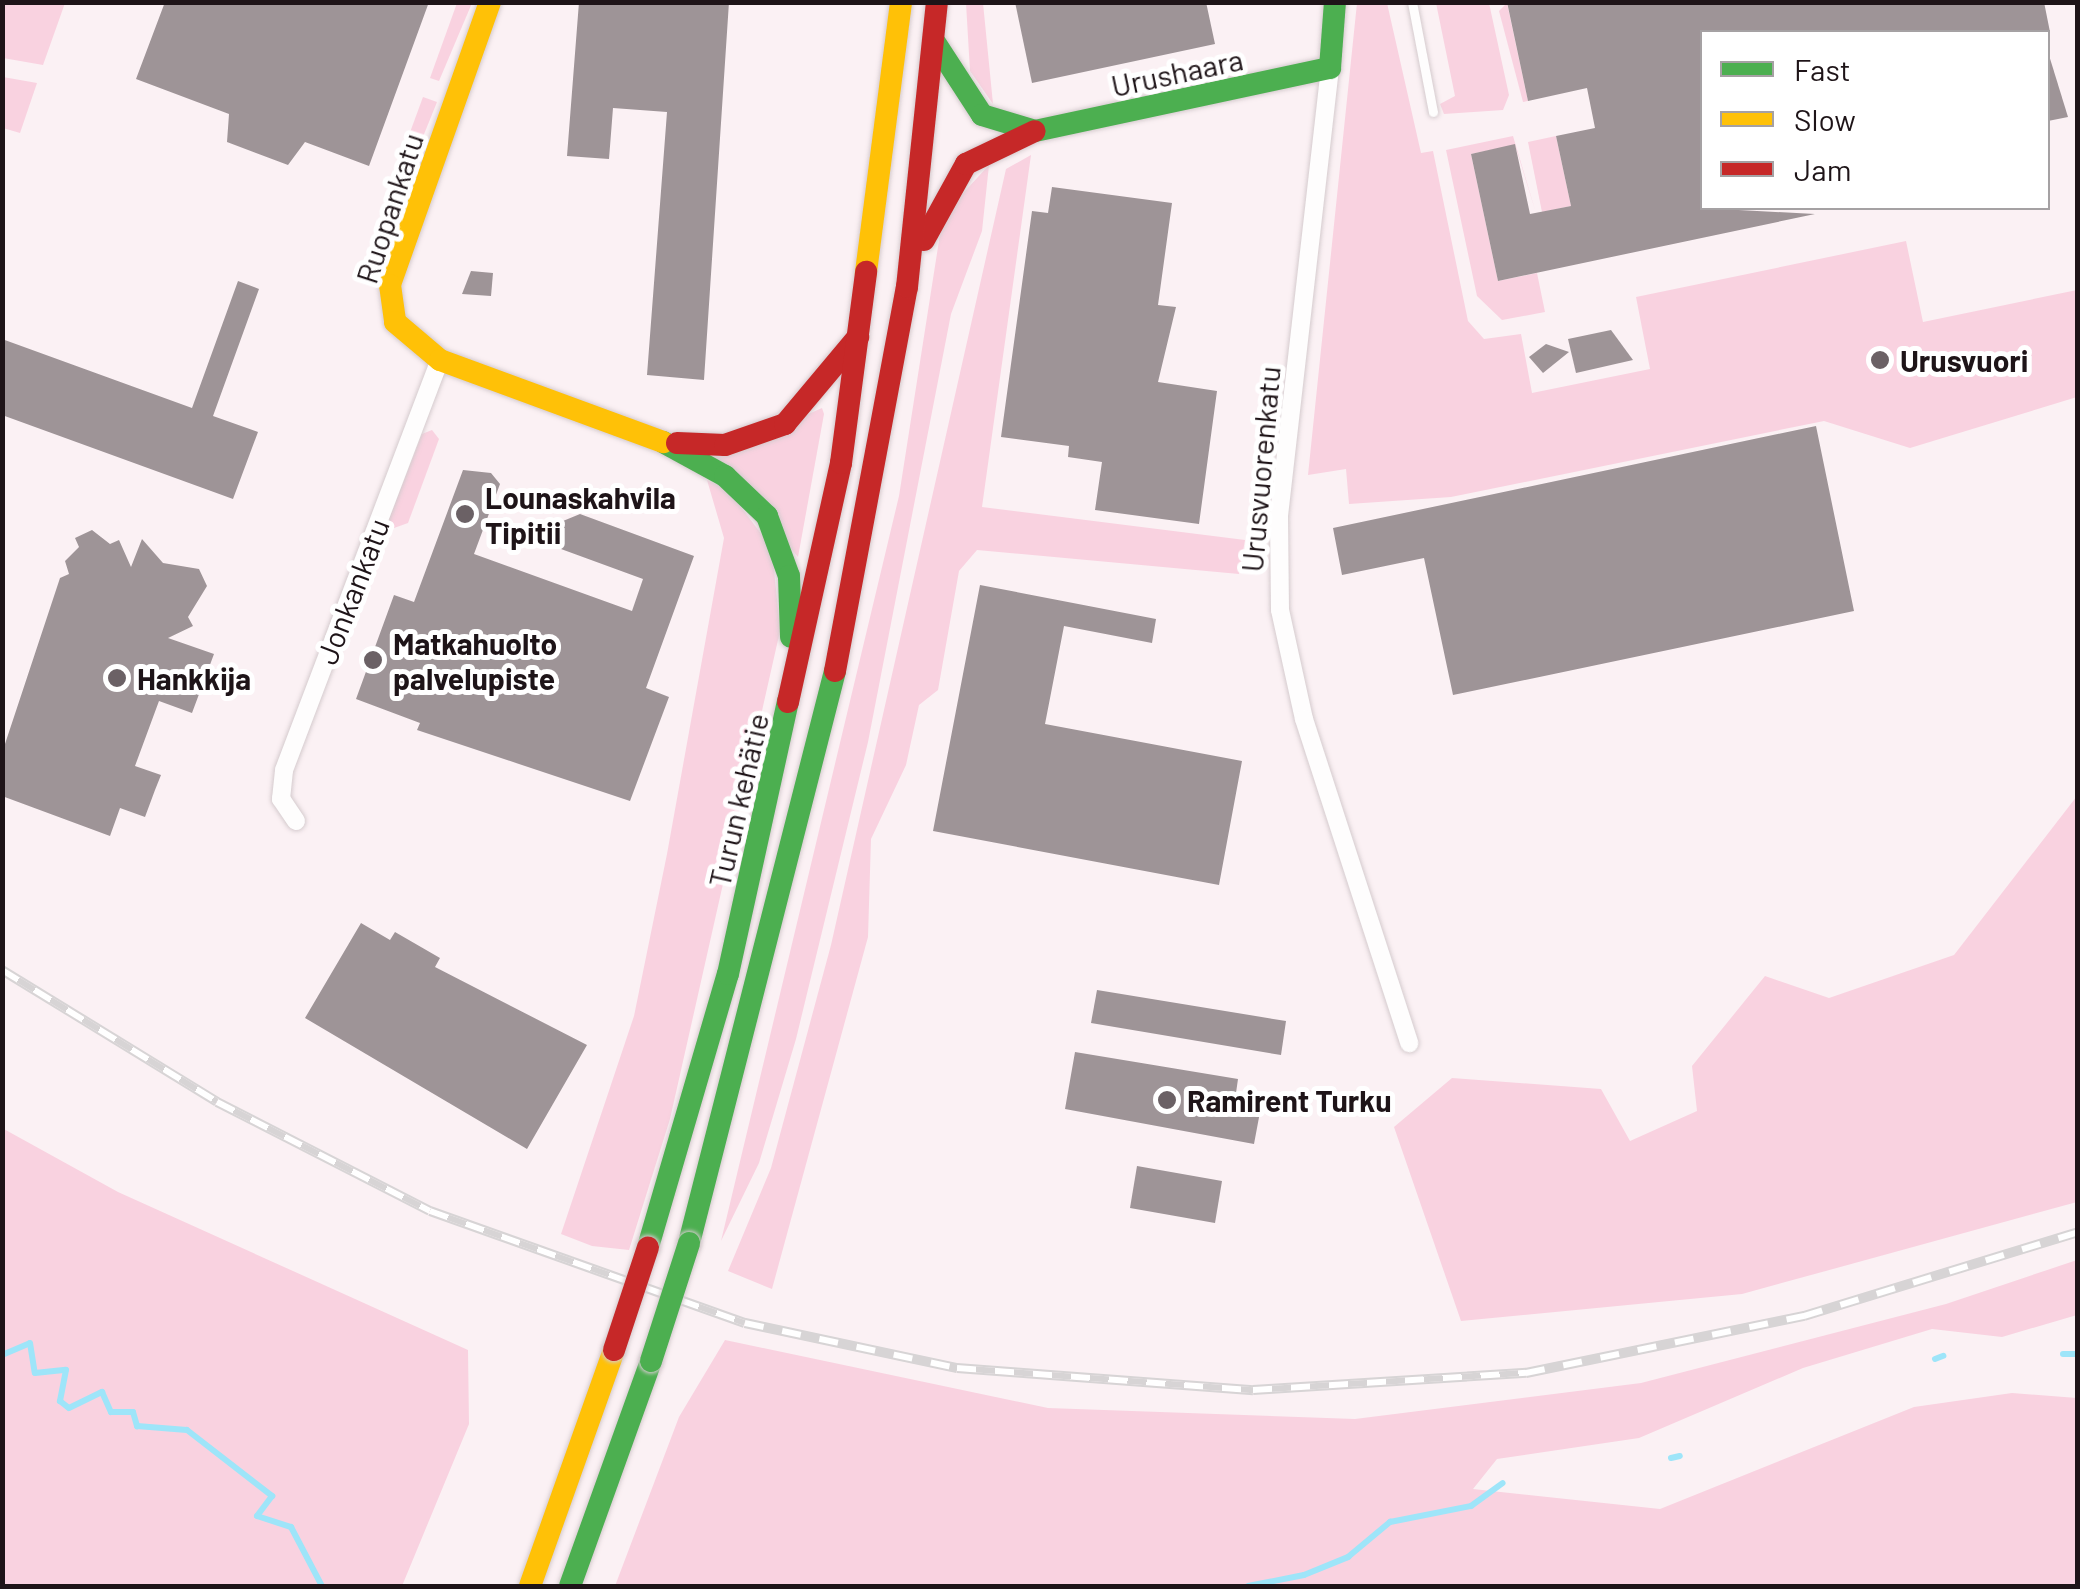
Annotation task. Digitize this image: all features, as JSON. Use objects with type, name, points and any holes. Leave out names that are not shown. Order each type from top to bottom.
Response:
[{"type":"main road","name":"Ruopankatu","points":[[490,2],[388,300],[402,333],[440,360],[662,442]]},
{"type":"main road","name":"Turun kehätie","points":[[530,1586],[648,1247],[776,770],[864,328],[900,2]]},
{"type":"main road","points":[[570,1586],[689,1243],[812,778],[907,287],[936,2]]},
{"type":"main road","name":"Urusvuorenkatu","points":[[1330,68],[1335,2]]},
{"type":"main road","points":[[934,41],[982,116],[1034,131]]},
{"type":"main road","name":"Urushaara","points":[[907,287],[950,182],[984,153],[1034,131],[1330,68]]},
{"type":"main road","points":[[662,442],[725,444],[785,424],[864,328]]},
{"type":"main road","points":[[662,442],[743,489],[778,535],[791,601],[790,705]]},
{"type":"street","name":"Urusvuorenkatu","points":[[1330,68],[1279,515],[1279,596],[1304,719],[1409,1043]]},
{"type":"street","name":"Jonkankatu","points":[[296,821],[281,799],[284,770],[440,360]]},
{"type":"lane","points":[[1412,2],[1434,112]]},
{"type":"lane","points":[[776,770],[812,778]]},
{"type":"shaded area","points":[[2,3],[65,3],[43,65],[3,58]]},
{"type":"shaded area","points":[[457,3],[472,3],[439,81],[430,78]]},
{"type":"shaded area","points":[[966,3],[983,3],[993,104],[970,71]]},
{"type":"shaded area","points":[[1357,3],[1387,3],[1421,153],[1433,151],[1468,321],[1484,339],[1521,334],[1532,393],[1650,369],[1636,297],[1906,241],[1923,322],[2077,290],[2077,397],[1910,448],[1824,421],[1451,497],[1349,504],[1346,469],[1308,475]]},
{"type":"shaded area","points":[[1436,3],[1489,3],[1509,95],[1503,110],[1444,114],[1440,104],[1455,96]]},
{"type":"shaded area","points":[[1507,3],[1528,101],[1523,102],[1499,11]]},
{"type":"shaded area","points":[[3,77],[37,83],[20,133],[3,128]]},
{"type":"shaded area","points":[[423,97],[437,102],[393,211],[384,203]]},
{"type":"shaded area","points":[[1513,136],[1536,213],[1515,145],[1471,154],[1498,281],[1537,273],[1545,312],[1502,320],[1477,296],[1446,150]]},
{"type":"shaded area","points":[[1556,136],[1571,206],[1542,212],[1528,142]]},
{"type":"shaded area","points":[[1031,155],[982,507],[1245,540],[1239,574],[977,550],[959,571],[938,690],[919,705],[906,765],[871,839],[868,937],[772,1289],[728,1271],[771,1168],[831,945],[1006,169]]},
{"type":"shaded area","points":[[989,165],[982,231],[951,314],[868,742],[796,1039],[759,1163],[721,1241],[899,496],[943,215]]},
{"type":"shaded area","points":[[822,408],[824,414],[798,557],[714,456]]},
{"type":"shaded area","points":[[432,430],[439,439],[408,523],[394,528],[389,519],[422,434]]},
{"type":"shaded area","points":[[707,480],[728,490],[772,548],[780,631],[670,1119],[629,1250],[592,1246],[561,1234],[634,1016],[667,854],[724,538]]},
{"type":"shaded area","points":[[2077,796],[2077,1202],[1742,1294],[1461,1321],[1394,1127],[1452,1078],[1601,1089],[1630,1141],[1697,1111],[1692,1066],[1765,976],[1829,998],[1954,955]]},
{"type":"shaded area","points":[[2,1128],[118,1192],[468,1350],[469,1424],[402,1586],[3,1586]]},
{"type":"shaded area","points":[[2077,1260],[2077,1315],[2002,1337],[1932,1329],[1803,1368],[1639,1438],[1497,1459],[1473,1489],[1660,1509],[1914,1407],[2012,1393],[2077,1398],[2077,1586],[615,1586],[679,1417],[725,1340],[1048,1408],[1355,1419],[1641,1383],[1946,1304]]},
{"type":"building","points":[[165,2],[429,2],[369,166],[305,142],[288,165],[227,142],[229,114],[136,79]]},
{"type":"building","points":[[579,2],[729,2],[704,380],[647,375],[667,112],[613,108],[609,159],[567,156]]},
{"type":"building","points":[[1015,2],[1206,2],[1215,44],[1032,83]]},
{"type":"building","points":[[1507,2],[2044,2],[2050,30],[1700,30],[1700,210],[1815,214],[1498,281],[1471,154],[1515,144],[1530,214],[1571,206],[1556,136],[1595,128],[1587,88],[1528,101]]},
{"type":"building","points":[[2050,58],[2068,117],[2050,121]]},
{"type":"building","points":[[1052,187],[1172,203],[1158,305],[1176,307],[1158,382],[1217,391],[1199,524],[1095,510],[1102,462],[1068,457],[1069,446],[1001,437],[1032,211],[1048,213]]},
{"type":"building","points":[[471,271],[493,273],[491,296],[462,294]]},
{"type":"building","points":[[238,281],[259,289],[213,416],[258,432],[233,499],[2,415],[2,339],[192,408]]},
{"type":"building","points":[[1611,330],[1633,360],[1576,373],[1568,339]]},
{"type":"building","points":[[1546,344],[1569,352],[1543,373],[1529,357]]},
{"type":"building","points":[[1816,426],[1854,611],[1453,695],[1424,558],[1342,575],[1333,528]]},
{"type":"building","points":[[463,470],[491,473],[500,484],[474,554],[632,611],[643,579],[561,549],[563,521],[580,514],[694,556],[646,688],[669,697],[630,801],[417,730],[420,723],[356,699],[394,595],[414,602]]},
{"type":"building","name":"Hankkija","points":[[92,530],[110,544],[119,540],[131,567],[142,539],[163,563],[199,569],[207,586],[188,617],[193,626],[168,638],[214,654],[192,713],[159,701],[135,766],[161,775],[145,817],[120,808],[110,836],[2,796],[2,753],[60,578],[69,574],[65,561],[79,547],[75,538]]},
{"type":"building","points":[[980,585],[1156,619],[1152,643],[1064,626],[1045,724],[1242,761],[1219,885],[933,831]]},
{"type":"building","points":[[361,923],[390,940],[395,932],[440,958],[435,967],[587,1045],[527,1149],[305,1018]]},
{"type":"building","points":[[1097,990],[1286,1021],[1281,1055],[1091,1023]]},
{"type":"building","points":[[1075,1052],[1238,1079],[1234,1107],[1260,1112],[1254,1144],[1065,1109]]},
{"type":"building","points":[[1137,1166],[1222,1181],[1215,1223],[1130,1208]]},
{"type":"waterway","points":[[2,1355],[30,1343],[35,1373],[66,1370],[60,1401],[69,1408],[102,1392],[111,1412],[133,1412],[137,1426],[187,1430],[272,1496],[257,1516],[291,1527],[322,1586]]},
{"type":"waterway","points":[[2063,1354],[2078,1354]]},
{"type":"waterway","points":[[1935,1359],[1943,1356]]},
{"type":"waterway","points":[[1671,1458],[1680,1456]]},
{"type":"waterway","points":[[1248,1586],[1304,1575],[1348,1557],[1390,1522],[1471,1506],[1503,1483]]},
{"type":"railway","points":[[2,970],[217,1102],[430,1211],[745,1323],[957,1368],[1253,1390],[1526,1373],[1804,1316],[2078,1232]]},
{"type":"traffic: fast","points":[[1035,131],[1330,68],[1335,2]]},
{"type":"traffic: fast","points":[[934,41],[982,115],[1035,131]]},
{"type":"traffic: fast","points":[[663,442],[725,476],[767,516],[789,576],[791,637]]},
{"type":"traffic: fast","points":[[689,1243],[835,671]]},
{"type":"traffic: fast","points":[[648,1247],[728,974],[788,702]]},
{"type":"traffic: fast","points":[[651,1361],[689,1243]]},
{"type":"traffic: fast","points":[[570,1586],[651,1361]]},
{"type":"traffic: slow","points":[[490,2],[390,285],[395,322],[440,360],[663,442]]},
{"type":"traffic: slow","points":[[866,272],[901,2]]},
{"type":"traffic: slow","points":[[530,1586],[614,1350]]},
{"type":"traffic: jam","points":[[835,671],[907,287],[937,2]]},
{"type":"traffic: jam","points":[[924,240],[966,164],[1035,131]]},
{"type":"traffic: jam","points":[[788,702],[841,463],[866,272]]},
{"type":"traffic: jam","points":[[677,443],[725,445],[785,424],[858,337]]},
{"type":"traffic: jam","points":[[614,1350],[648,1247]]},
{"type":"place","name":"Urusvuori","points":[[1880,360]]},
{"type":"place","name":"Lounaskahvila Tipitii","points":[[465,514]]},
{"type":"place","name":"Matkahuolto palvelupiste","points":[[373,660]]},
{"type":"place","name":"Hankkija","points":[[117,678]]},
{"type":"place","name":"Ramirent Turku","points":[[1167,1100]]}]
